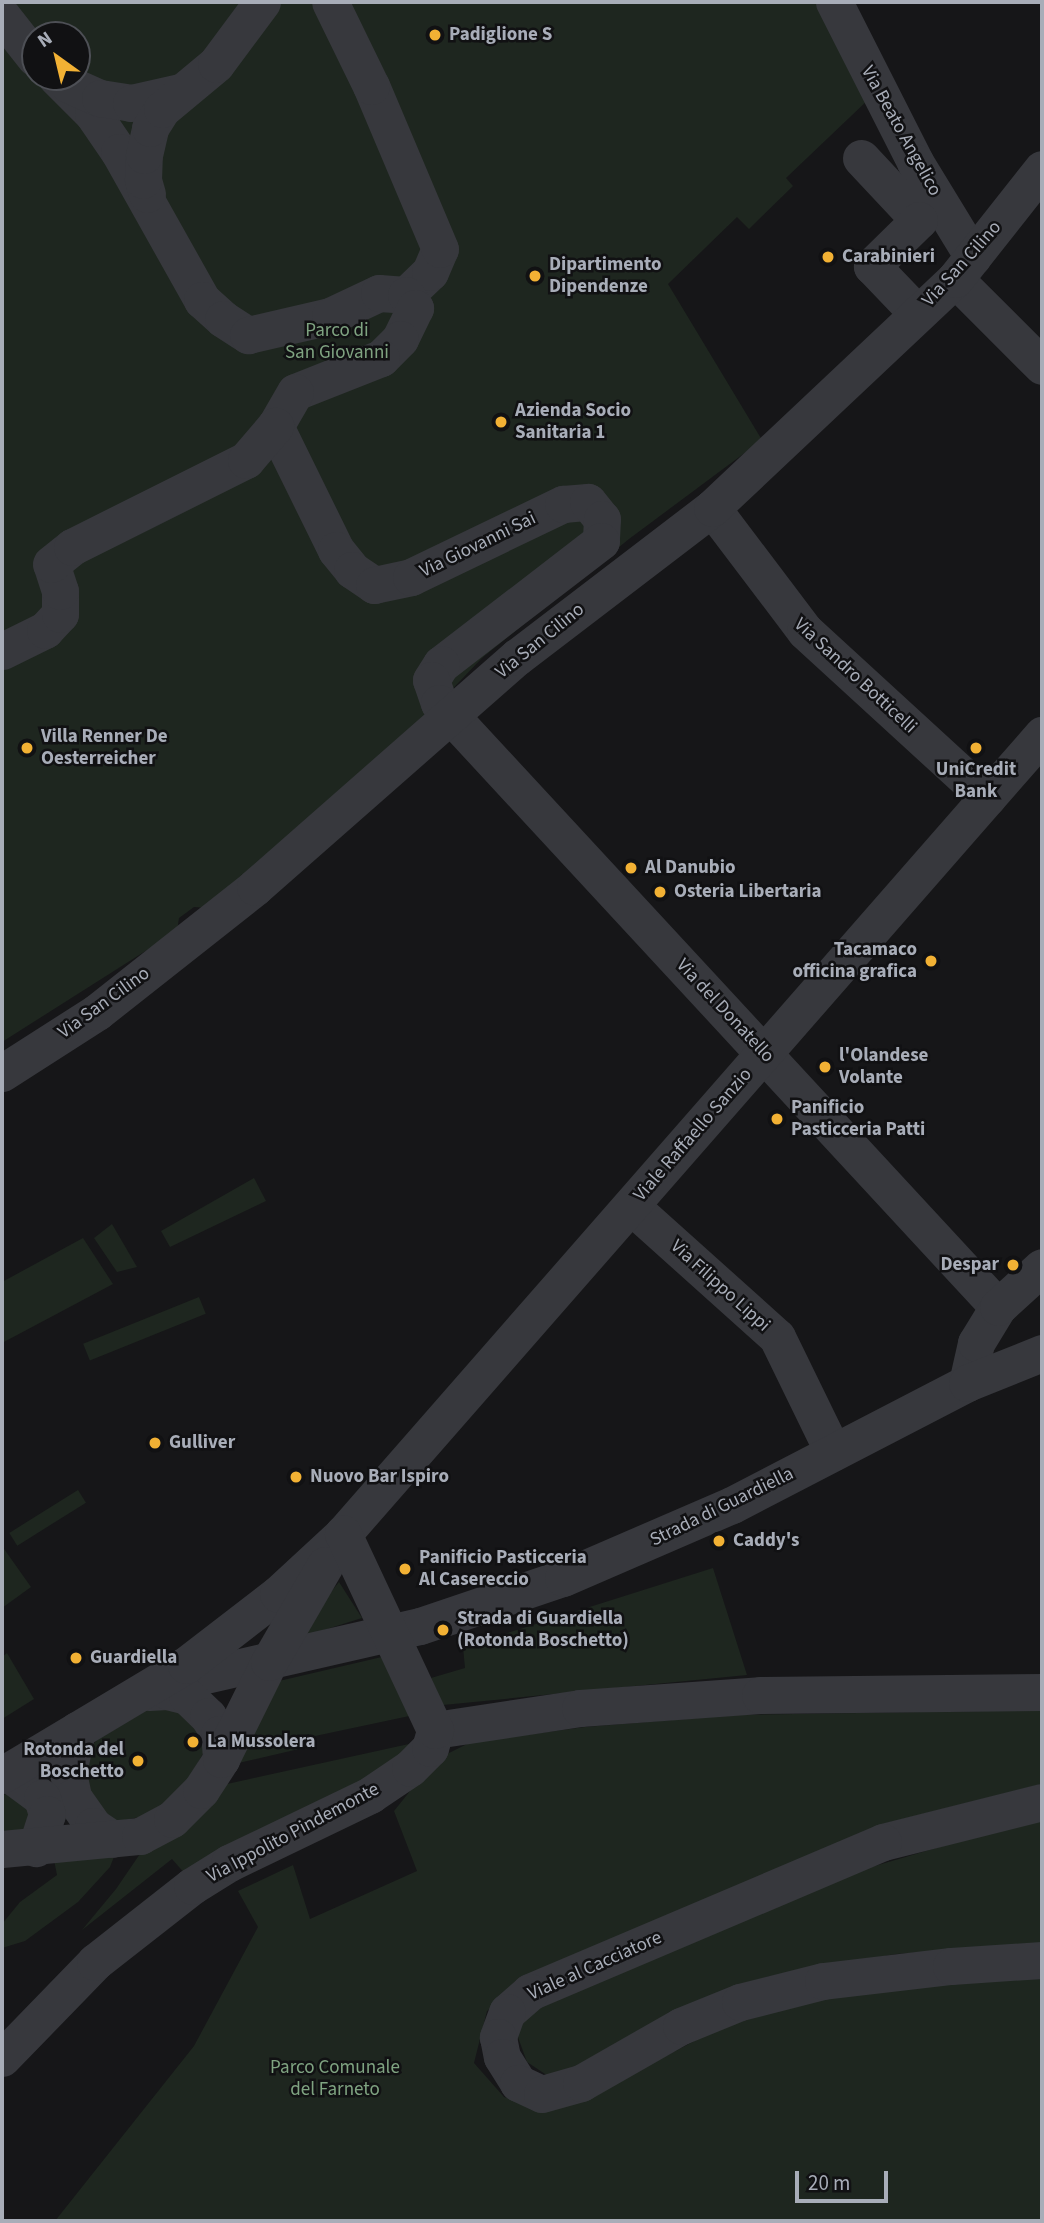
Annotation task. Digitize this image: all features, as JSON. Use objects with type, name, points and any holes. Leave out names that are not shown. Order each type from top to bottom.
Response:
[{"type":"street","points":[[151,205],[143,180],[144,155],[150,128],[162,109],[216,64],[262,2]]},
{"type":"street","points":[[70,91],[93,114],[151,205],[202,300],[223,319],[248,335],[330,316],[379,293],[406,295],[430,272],[440,249],[371,86],[330,2]]},
{"type":"street","name":"Via Beato Angelico","points":[[834,2],[915,162],[964,268],[1042,366]]},
{"type":"street","points":[[2,16],[21,38]]},
{"type":"street","points":[[87,91],[100,98],[131,103],[180,92]]},
{"type":"street","points":[[861,158],[919,220],[872,266],[918,314]]},
{"type":"street","name":"Via San Cilino","points":[[2,1073],[108,1004],[255,887],[517,657],[712,508],[964,268],[1042,169]]},
{"type":"street","points":[[2,650],[45,630],[60,614],[60,591],[51,564],[72,547],[246,460],[275,426],[295,392],[381,358],[400,339],[415,308],[406,295]]},
{"type":"street","name":"Via Giovanni Sai","points":[[275,426],[336,550],[352,570],[374,584],[411,577],[563,504],[588,502],[602,519],[601,541],[441,664],[431,680],[439,703],[450,717]]},
{"type":"street","name":"Via Sandro Botticelli","points":[[712,508],[804,631],[987,798]]},
{"type":"street","name":"Via del Donatello","points":[[450,717],[998,1307]]},
{"type":"street","name":"Viale Raffaello Sanzio","points":[[343,1534],[1042,734]]},
{"type":"street","name":"Via Filippo Lippi","points":[[631,1206],[777,1337],[833,1452]]},
{"type":"street","points":[[967,1383],[976,1343],[998,1307],[1042,1267]]},
{"type":"street","name":"Strada di Guardiella","points":[[390,1634],[563,1578],[695,1522],[967,1383],[1042,1353]]},
{"type":"street","points":[[343,1534],[435,1730],[580,1708],[760,1695],[1042,1692]]},
{"type":"street","points":[[19,1849],[140,1836],[172,1819],[201,1790],[221,1759],[269,1662],[343,1534]]},
{"type":"street","points":[[19,1849],[47,1814],[42,1798],[4,1773],[144,1692],[232,1632],[343,1534]]},
{"type":"street","points":[[144,1692],[193,1676],[269,1662],[390,1634]]},
{"type":"street","points":[[144,1692],[167,1690],[187,1696],[208,1716],[219,1734],[221,1759]]},
{"type":"street","points":[[77,1730],[68,1773],[73,1797],[93,1826],[112,1839]]},
{"type":"street","name":"Via Ippolito Pindemonte","points":[[2,2059],[95,1962],[192,1886],[229,1863],[370,1795],[410,1768],[430,1748],[435,1730]]},
{"type":"street","name":"Viale al Cacciatore","points":[[1042,1802],[883,1842],[530,1992],[507,2012],[498,2037],[502,2057],[518,2083],[542,2094],[581,2083],[681,2026],[740,2002],[823,1981],[951,1966],[1042,1960]]},
{"type":"green space","name":"Parco di San Giovanni","points":[[2,2],[818,2],[870,98],[786,178],[793,186],[749,229],[737,217],[668,284],[762,440],[629,539],[482,658],[439,703],[209,908],[194,907],[179,918],[177,931],[2,1042]]},
{"type":"green space","points":[[254,1178],[266,1201],[170,1247],[161,1231]]},
{"type":"green space","points":[[112,1224],[137,1267],[117,1272],[94,1238]]},
{"type":"green space","points":[[83,1238],[113,1284],[2,1343],[2,1282]]},
{"type":"green space","points":[[199,1297],[206,1314],[90,1361],[83,1344]]},
{"type":"green space","points":[[78,1490],[86,1503],[17,1546],[9,1533]]},
{"type":"green space","points":[[2,1546],[31,1587],[2,1608]]},
{"type":"green space","points":[[713,1568],[747,1675],[443,1705],[431,1678],[465,1668],[463,1647]]},
{"type":"green space","points":[[339,1582],[362,1618],[292,1640]]},
{"type":"green space","points":[[7,1653],[34,1699],[2,1719],[2,1657]]},
{"type":"green space","points":[[386,1656],[414,1715],[301,1739],[299,1749],[234,1764],[279,1681]]},
{"type":"green space","points":[[150,1708],[183,1708],[208,1744],[181,1795],[140,1817],[119,1821],[97,1815],[80,1759],[97,1740]]},
{"type":"green space","name":"Parco Comunale del Farneto","points":[[1042,1710],[1042,1784],[883,1824],[533,1974],[487,2011],[474,2063],[504,2097],[544,2108],[608,2087],[713,2031],[803,2001],[946,1983],[1042,1976],[1042,2221],[55,2221],[194,2046],[258,1927],[238,1891],[293,1865],[310,1919],[417,1871],[394,1811],[418,1781],[447,1754],[471,1742],[585,1727],[735,1715]]},
{"type":"green space","points":[[418,1742],[408,1755],[186,1875],[172,1859],[82,1930],[116,1889],[144,1848],[201,1813],[227,1784]]},
{"type":"green space","points":[[7,1793],[26,1794],[33,1829],[2,1837],[2,1796]]},
{"type":"green space","points":[[1042,1817],[1042,1944],[896,1954],[767,1977],[551,2078],[527,2062],[515,2029],[536,2005],[868,1868]]},
{"type":"green space","points":[[115,1854],[110,1867],[78,1902],[25,1941],[2,1948],[2,1924],[20,1902],[57,1875],[54,1860]]},
{"type":"place","name":"Padiglione S","points":[[435,35]]},
{"type":"place","name":"Carabinieri","points":[[828,257]]},
{"type":"place","name":"Dipartimento Dipendenze","points":[[535,276]]},
{"type":"place","name":"Azienda Socio Sanitaria 1","points":[[501,422]]},
{"type":"place","name":"Villa Renner De Oesterreicher","points":[[27,748]]},
{"type":"place","name":"UniCredit Bank","points":[[976,748]]},
{"type":"place","name":"Al Danubio","points":[[631,868]]},
{"type":"place","name":"Osteria Libertaria","points":[[660,892]]},
{"type":"place","name":"Tacamaco officina grafica","points":[[931,961]]},
{"type":"place","name":"l'Olandese Volante","points":[[825,1067]]},
{"type":"place","name":"Panificio Pasticceria Patti","points":[[777,1119]]},
{"type":"place","name":"Despar","points":[[1013,1265]]},
{"type":"place","name":"Gulliver","points":[[155,1443]]},
{"type":"place","name":"Nuovo Bar Ispiro","points":[[296,1477]]},
{"type":"place","name":"Caddy's","points":[[719,1541]]},
{"type":"place","name":"Panificio Pasticceria Al Casereccio","points":[[405,1569]]},
{"type":"place","name":"Strada di Guardiella (Rotonda Boschetto)","points":[[443,1630]]},
{"type":"place","name":"Guardiella","points":[[76,1658]]},
{"type":"place","name":"La Mussolera","points":[[193,1742]]},
{"type":"place","name":"Rotonda del Boschetto","points":[[138,1761]]}]
